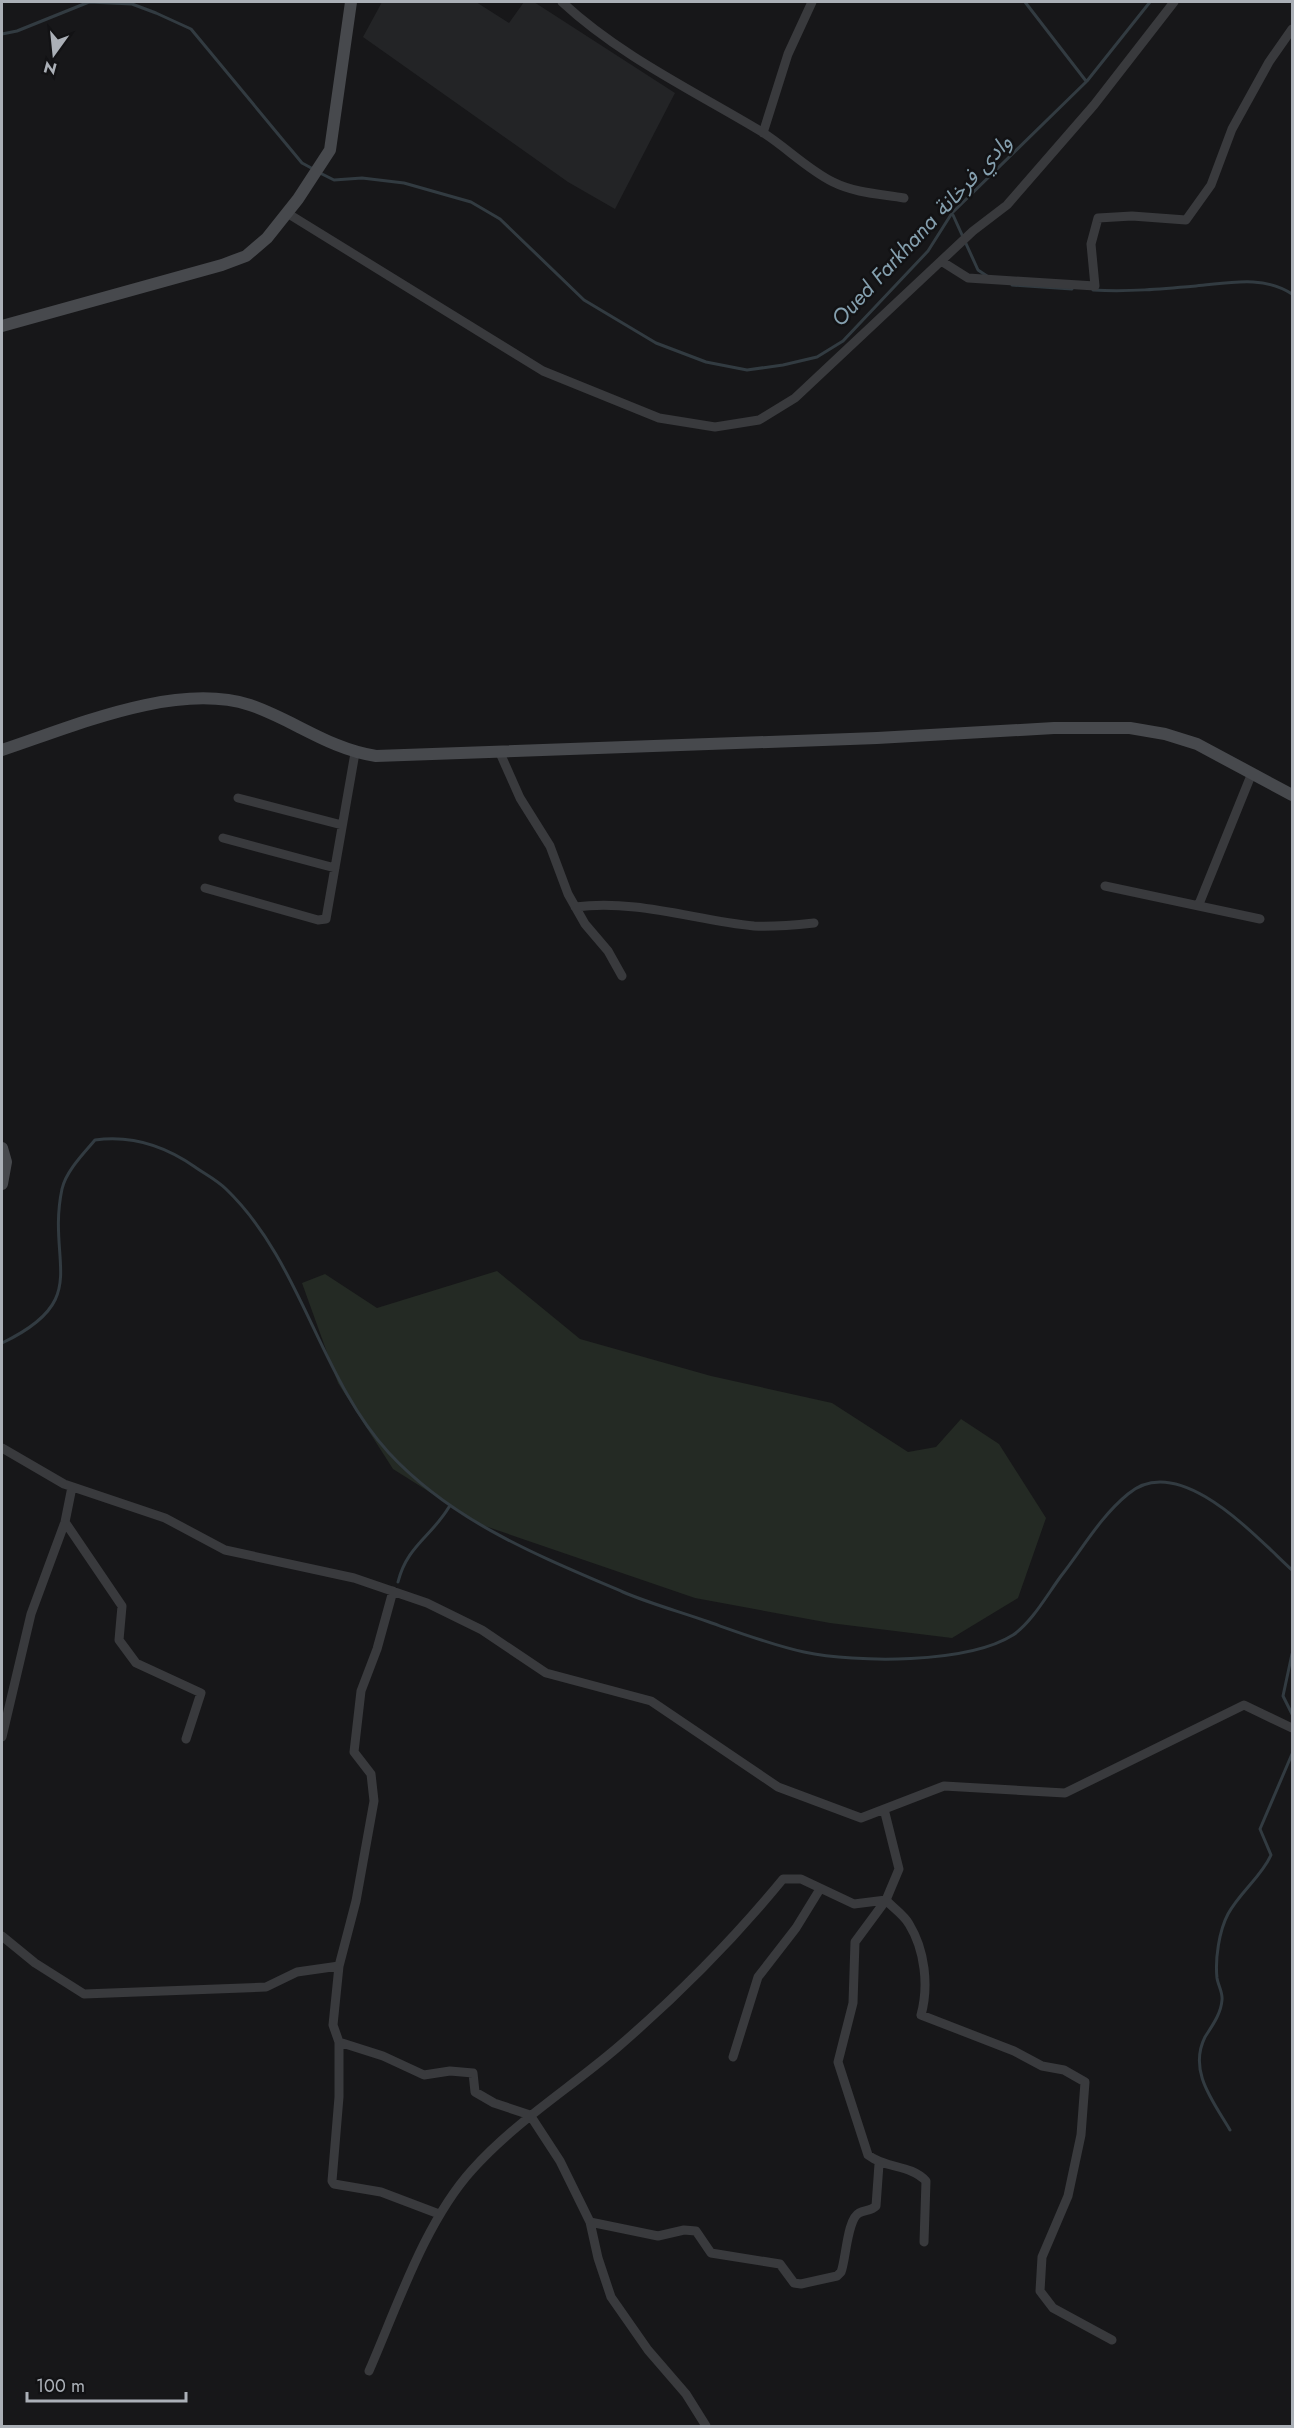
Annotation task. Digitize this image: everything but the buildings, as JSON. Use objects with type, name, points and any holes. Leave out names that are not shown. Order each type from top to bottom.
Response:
[{"type":"street","points":[[2,326],[246,256],[267,238],[298,199],[330,150],[351,2]]},
{"type":"street","points":[[562,2],[574,5],[598,31],[685,89],[763,133],[831,181],[854,190],[904,198]]},
{"type":"street","points":[[763,133],[788,54],[812,2]]},
{"type":"street","points":[[287,213],[543,371],[659,418],[715,427],[759,420],[795,398],[941,261],[1007,205],[1094,105],[1174,2]]},
{"type":"street","points":[[941,261],[968,278],[1095,285],[1091,244],[1098,218],[1186,220],[1211,185],[1232,129],[1269,62],[1293,29]]},
{"type":"street","points":[[2,750],[140,708],[184,699],[214,699],[253,706],[338,748],[355,753],[397,757],[877,738],[1054,728],[1130,728],[1165,734],[1197,744],[1293,795]]},
{"type":"street","points":[[205,888],[322,920],[329,915],[355,753]]},
{"type":"street","points":[[500,753],[520,798],[550,846],[575,907],[585,924],[608,951],[622,976]]},
{"type":"street","points":[[1200,904],[1252,773]]},
{"type":"street","points":[[238,798],[342,825]]},
{"type":"street","points":[[223,838],[335,867]]},
{"type":"street","points":[[1105,886],[1200,904],[1260,919]]},
{"type":"street","points":[[575,907],[612,904],[643,907],[756,926],[814,923]]},
{"type":"street","points":[[2,1148],[6,1162],[2,1184]]},
{"type":"street","points":[[2,1448],[72,1487],[165,1518],[225,1550],[346,1576],[393,1591],[457,1617],[546,1672],[651,1701],[778,1787],[861,1818],[944,1786],[1065,1793],[1244,1705],[1293,1728]]},
{"type":"street","points":[[2,1737],[31,1614],[65,1522],[72,1487]]},
{"type":"street","points":[[65,1522],[122,1606],[119,1641],[136,1663],[201,1693],[186,1739]]},
{"type":"street","points":[[393,1591],[377,1649],[361,1690],[354,1752],[372,1774],[374,1801],[356,1901],[339,1966],[333,2025],[339,2042],[339,2097],[332,2181],[334,2184],[399,2198],[439,2214]]},
{"type":"street","points":[[884,1809],[899,1869],[886,1900],[855,1942],[853,2003],[838,2062],[868,2155],[879,2163],[917,2172],[926,2181],[924,2242]]},
{"type":"street","points":[[369,2371],[439,2214],[472,2170],[530,2115],[617,2048],[726,1945],[783,1879],[801,1879],[854,1904],[886,1900]]},
{"type":"street","points":[[733,2057],[758,1977],[796,1928],[820,1889]]},
{"type":"street","points":[[886,1900],[909,1923],[924,1962],[924,2004],[921,2015],[1014,2051],[1042,2066],[1064,2070],[1085,2082],[1081,2135],[1068,2196],[1042,2257],[1040,2291],[1053,2308],[1112,2340]]},
{"type":"street","points":[[2,1936],[35,1963],[84,1994],[266,1987],[297,1972],[339,1966]]},
{"type":"street","points":[[339,2042],[383,2056],[424,2075],[450,2071],[472,2073],[476,2092],[494,2103],[530,2115],[560,2161],[590,2222],[598,2258],[611,2298],[648,2350],[686,2394],[706,2427]]},
{"type":"street","points":[[590,2222],[658,2236],[684,2230],[696,2231],[704,2246],[711,2253],[780,2264],[791,2280],[801,2284],[837,2276],[841,2272],[854,2220],[860,2212],[872,2210],[876,2206],[879,2163]]},
{"type":"shaded area","points":[[382,2],[476,2],[509,23],[524,2],[534,2],[675,93],[615,209],[568,182],[363,37]]},
{"type":"shaded area","points":[[497,1271],[580,1339],[711,1376],[832,1403],[908,1452],[936,1447],[961,1419],[999,1444],[1046,1518],[1018,1598],[952,1638],[830,1623],[695,1598],[482,1525],[393,1469],[338,1383],[302,1283],[325,1274],[377,1308]]},
{"type":"waterway","name":"Oued Farkhana وادي فرخانة","points":[[2,34],[17,31],[89,2],[132,4],[156,13],[191,29],[302,163],[315,170]]},
{"type":"waterway","points":[[1025,2],[1086,81]]},
{"type":"waterway","name":"Oued Farkhana وادي فرخانة","points":[[320,173],[334,180],[362,178],[404,183],[471,202],[500,219],[584,300],[656,343],[706,362],[747,370],[783,365],[817,357],[843,341],[928,251],[952,213],[1087,81],[1150,2]]},
{"type":"waterway","points":[[953,215],[978,270],[987,276]]},
{"type":"waterway","points":[[1093,290],[1145,290],[1258,282],[1281,288],[1292,294]]},
{"type":"waterway","points":[[1012,285],[1072,289]]},
{"type":"waterway","points":[[2,1343],[30,1327],[48,1311],[57,1295],[60,1278],[59,1215],[62,1189],[71,1169],[95,1140],[135,1141],[172,1153],[211,1177],[226,1189],[252,1218],[274,1250],[345,1390],[365,1423],[389,1453],[414,1477],[441,1499],[498,1535],[560,1565],[644,1600],[768,1642],[826,1656],[911,1658],[968,1651],[993,1645],[1020,1630],[1039,1608],[1092,1533],[1109,1513],[1128,1494],[1148,1483],[1170,1483],[1193,1490],[1238,1520],[1292,1570]]},
{"type":"waterway","points":[[398,1582],[413,1550],[449,1507]]},
{"type":"waterway","points":[[1292,1654],[1283,1696],[1292,1714]]},
{"type":"waterway","points":[[1230,2130],[1205,2085],[1199,2062],[1200,2050],[1216,2020],[1221,2005],[1217,1962],[1222,1928],[1233,1906],[1271,1855],[1260,1829],[1292,1754]]}]
